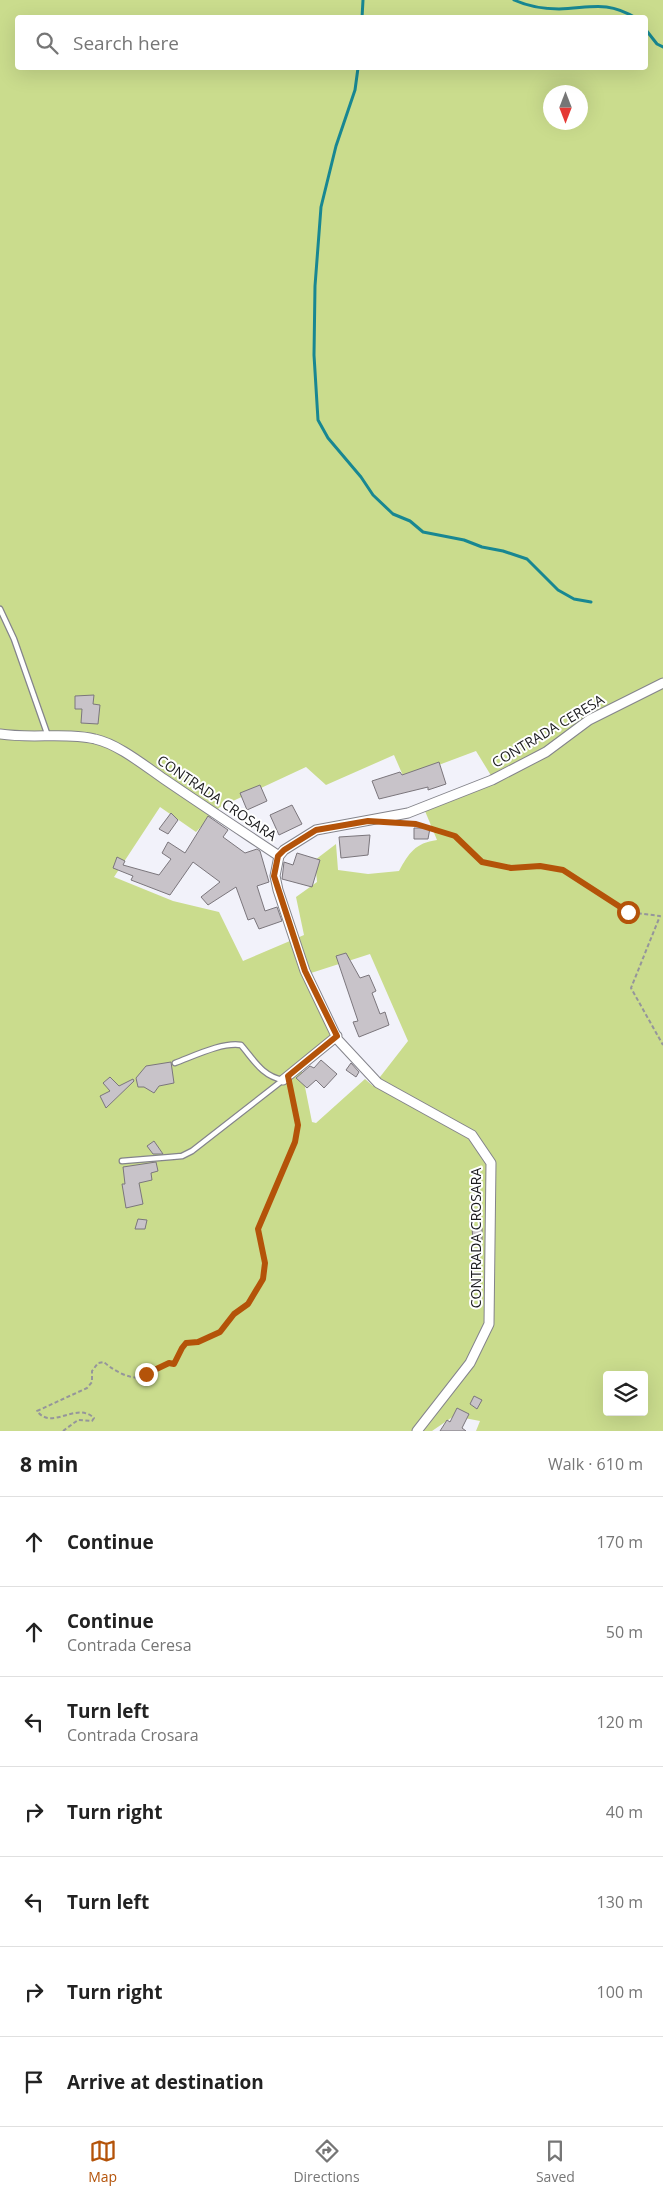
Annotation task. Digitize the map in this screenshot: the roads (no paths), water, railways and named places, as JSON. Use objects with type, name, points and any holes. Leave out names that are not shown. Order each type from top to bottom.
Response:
[{"type":"street","name":"CONTRADA CERESA","points":[[278,856],[284,850],[316,830],[408,814],[492,780],[546,752],[589,720],[663,683]]},
{"type":"street","name":"CONTRADA CROSARA","points":[[0,734],[18,737],[82,737],[107,743],[133,758],[278,856],[274,876],[278,890],[305,971],[337,1036],[378,1084],[472,1135],[491,1163],[489,1324],[470,1363],[417,1431]]},
{"type":"street","points":[[285,1078],[337,1036]]},
{"type":"lane","points":[[0,609],[14,639],[49,737]]},
{"type":"lane","points":[[175,1063],[219,1047],[232,1044],[241,1045],[262,1071],[273,1078],[285,1078]]},
{"type":"lane","points":[[122,1161],[171,1157],[187,1153],[285,1078]]},
{"type":"waterway","points":[[362,15],[363,0]]},
{"type":"waterway","points":[[514,0],[530,5],[559,9],[607,7],[630,15]]},
{"type":"waterway","points":[[648,33],[657,44],[663,47]]},
{"type":"waterway","points":[[358,70],[355,90],[336,146],[321,207],[315,286],[314,355],[318,420],[328,438],[361,477],[373,495],[393,514],[410,521],[423,532],[464,540],[482,547],[503,551],[527,559],[558,590],[574,599],[591,602]]}]
